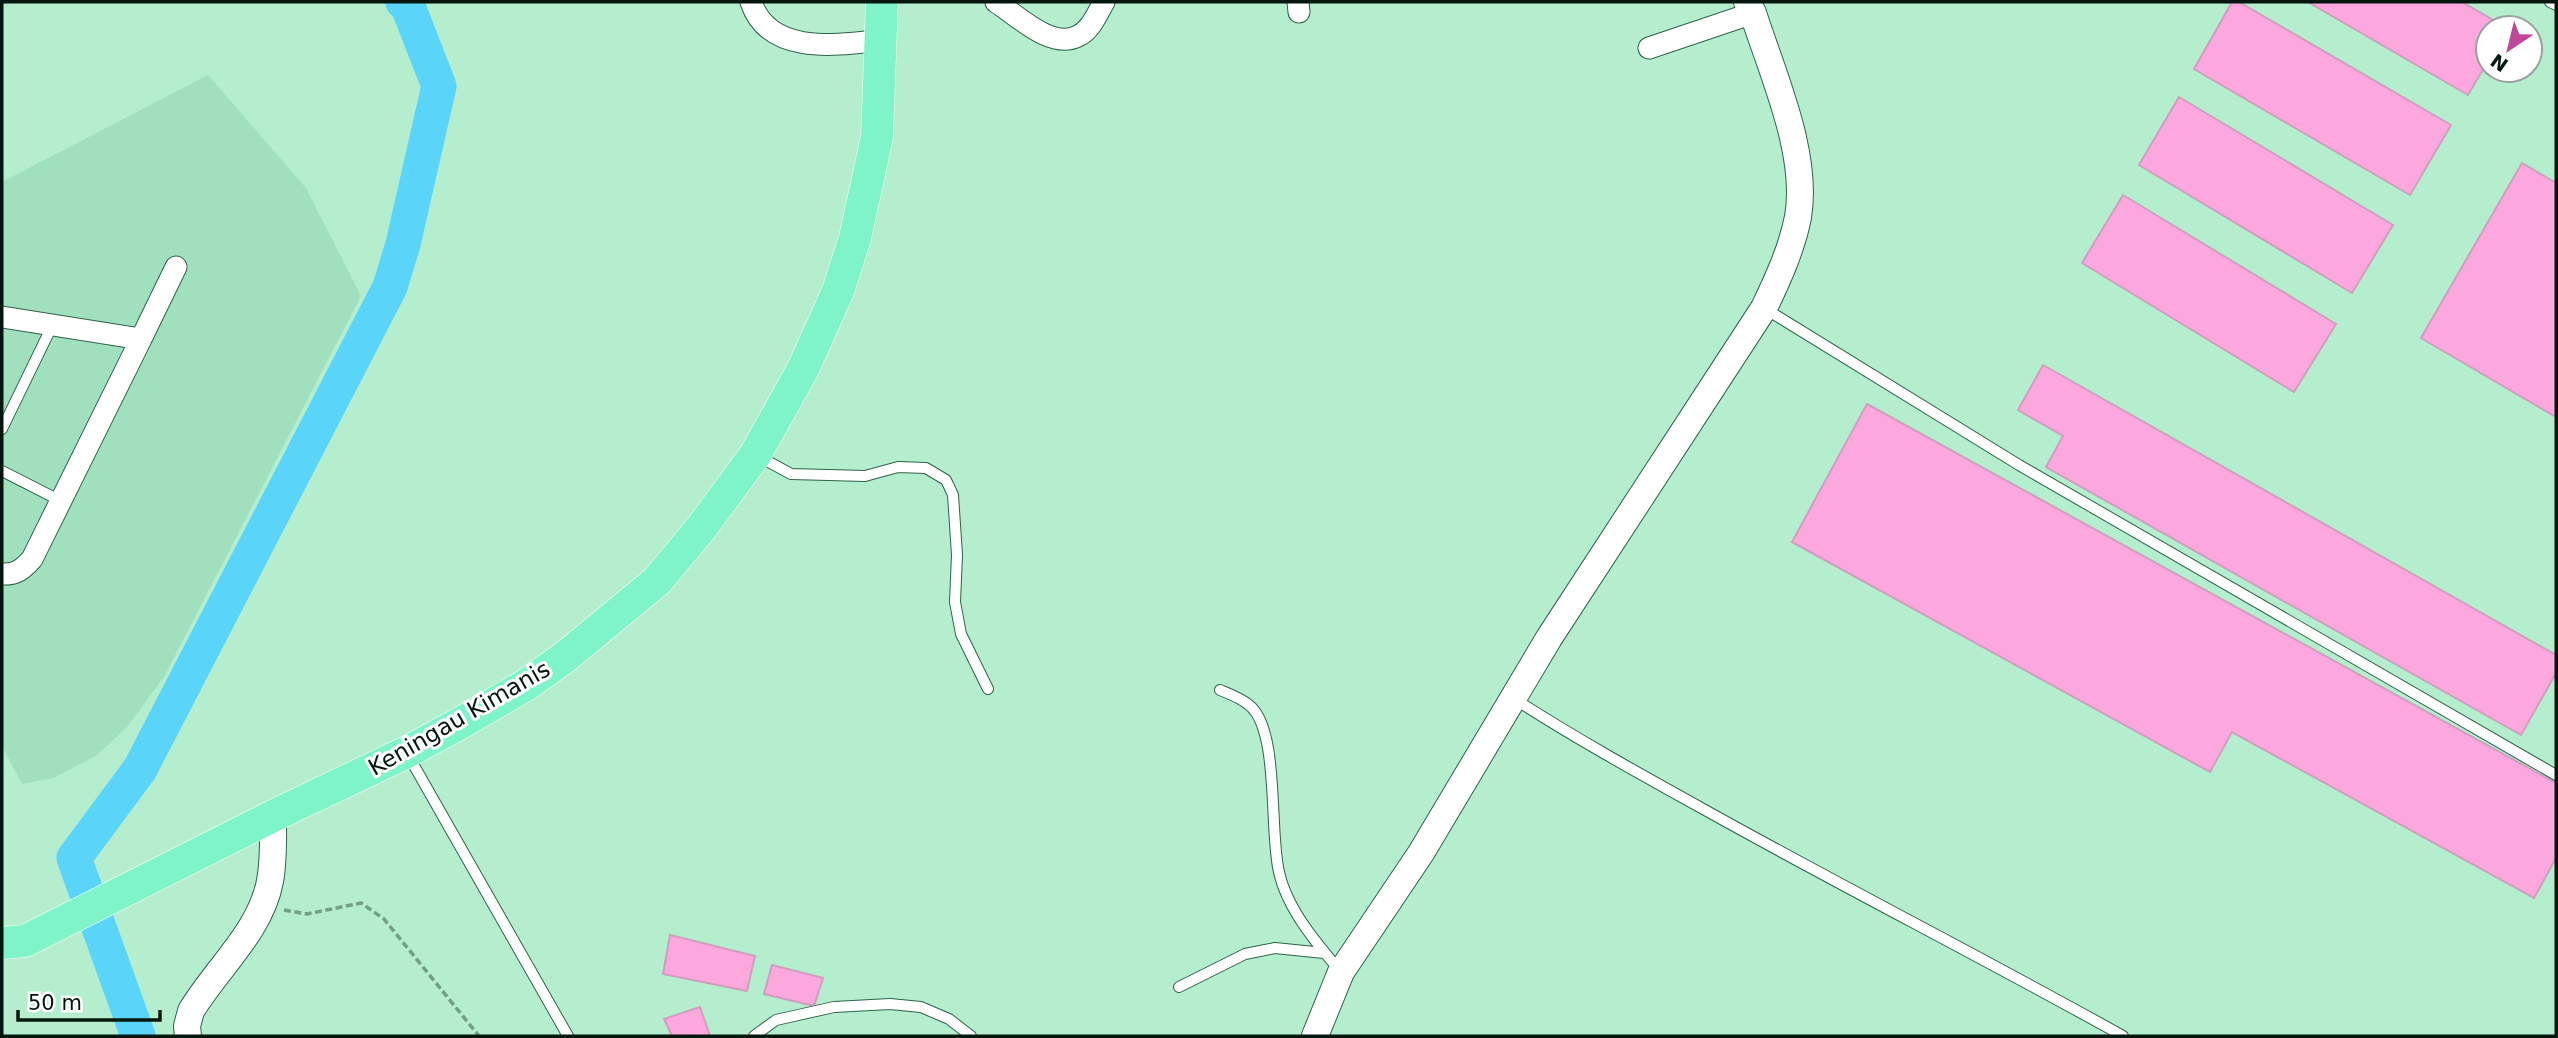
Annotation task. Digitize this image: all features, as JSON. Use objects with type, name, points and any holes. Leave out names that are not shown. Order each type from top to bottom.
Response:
[{"type":"main road","name":"Keningau Kimanis","points":[[26,937],[407,752],[526,685],[611,621],[657,581],[702,527],[755,455],[803,369],[838,291],[855,238],[877,137],[882,2]]},
{"type":"main road","points":[[2,970],[26,937]]},
{"type":"street","points":[[751,2],[755,12],[778,37],[805,43],[839,45],[882,40]]},
{"type":"street","points":[[996,2],[1058,40],[1078,37],[1092,24],[1104,2]]},
{"type":"street","points":[[1315,1036],[1333,963],[1420,853],[1513,698],[1764,308],[1782,270],[1798,216],[1799,173],[1789,125],[1750,7],[1649,48]]},
{"type":"street","points":[[2,575],[22,570],[32,559],[176,267]]},
{"type":"street","points":[[2,317],[141,339]]},
{"type":"street","points":[[188,1036],[187,1026],[191,1011],[244,938],[261,909],[270,883],[273,816]]},
{"type":"lane","points":[[2550,2],[2556,5]]},
{"type":"lane","points":[[1764,308],[2019,465],[2556,775]]},
{"type":"lane","points":[[2,429],[53,324]]},
{"type":"lane","points":[[755,455],[791,474],[865,476],[898,467],[926,468],[946,480],[953,495],[957,555],[955,601],[961,634],[988,689]]},
{"type":"lane","points":[[2,471],[61,501]]},
{"type":"lane","points":[[1220,690],[1251,706],[1262,721],[1270,759],[1279,874],[1309,935],[1333,963]]},
{"type":"lane","points":[[1513,698],[1568,734],[1834,882],[2008,972],[2123,1036]]},
{"type":"lane","points":[[407,752],[568,1036]]},
{"type":"lane","points":[[1179,987],[1245,954],[1275,948],[1333,963]]},
{"type":"lane","points":[[754,1036],[776,1020],[834,1007],[890,1004],[921,1007],[949,1019],[971,1036]]},
{"type":"path","points":[[261,909],[307,914],[361,903],[384,919],[479,1036]]},
{"type":"shaded area","points":[[208,75],[306,188],[361,296],[164,677],[127,727],[96,756],[53,778],[22,784],[2,746],[2,182]]},
{"type":"building","points":[[2232,2],[2239,2],[2451,125],[2410,195],[2194,69]]},
{"type":"building","points":[[2308,2],[2462,2],[2483,14],[2474,14],[2474,84],[2468,95]]},
{"type":"building","points":[[2179,97],[2393,225],[2352,293],[2139,165]]},
{"type":"building","points":[[2522,163],[2556,183],[2556,417],[2421,338]]},
{"type":"building","points":[[2123,195],[2336,324],[2294,392],[2082,263]]},
{"type":"building","points":[[2043,365],[2556,655],[2556,673],[2521,735],[2046,467],[2063,436],[2018,410]]},
{"type":"building","points":[[1867,404],[2556,783],[2556,858],[2534,898],[2232,732],[2210,772],[1792,542]]},
{"type":"building","points":[[670,935],[755,956],[747,991],[663,974]]},
{"type":"building","points":[[772,965],[823,978],[814,1006],[764,994]]},
{"type":"building","points":[[700,1007],[710,1036],[672,1036],[664,1019]]},
{"type":"waterway","points":[[138,1036],[74,858],[140,769],[390,287],[403,244],[439,86],[407,4],[403,2]]}]
